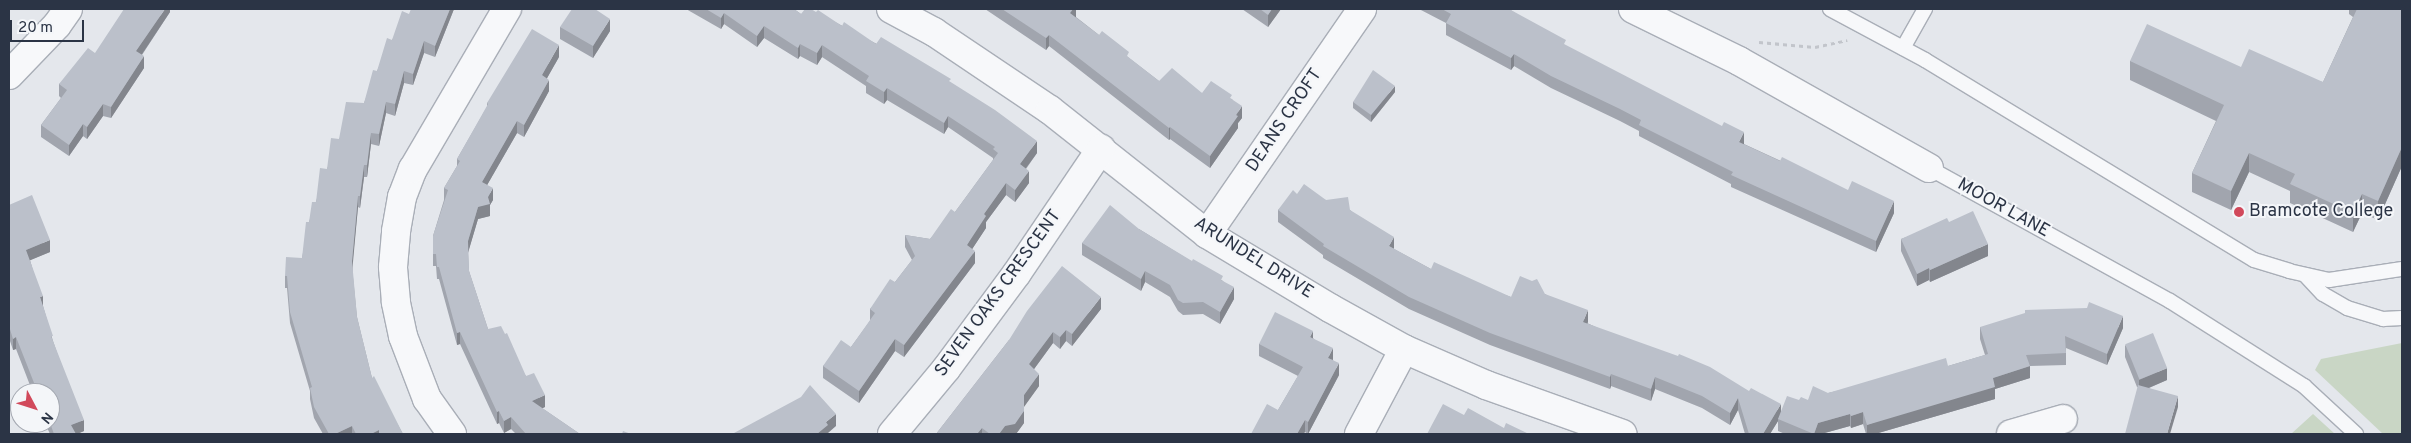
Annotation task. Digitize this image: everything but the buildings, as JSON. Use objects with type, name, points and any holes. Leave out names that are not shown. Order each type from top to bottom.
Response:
[{"type":"street","points":[[9,75],[57,25],[68,9]]},
{"type":"street","points":[[452,434],[427,399],[403,336],[396,302],[394,267],[396,231],[402,197],[412,169],[507,9]]},
{"type":"street","name":"ARUNDEL DRIVE","points":[[891,9],[934,32],[1004,77],[1101,149],[1207,234],[1404,349],[1486,385],[1623,434]]},
{"type":"street","name":"DEANS CROFT","points":[[1207,234],[1362,9]]},
{"type":"street","name":"MOOR LANE","points":[[1633,9],[1739,62],[1929,168]]},
{"type":"street","name":"SEVEN OAKS CRESCENT","points":[[892,434],[946,369],[1101,149]]},
{"type":"street","points":[[1359,434],[1404,349]]},
{"type":"street","points":[[2011,434],[2063,420]]},
{"type":"lane","points":[[1830,9],[1903,48],[2254,260],[2329,280],[2402,269]]},
{"type":"lane","points":[[1903,48],[1926,9]]},
{"type":"lane","name":"MOOR LANE","points":[[1929,168],[2170,301],[2304,386],[2356,434]]},
{"type":"lane","points":[[2305,275],[2324,294],[2346,308],[2383,320],[2402,318]]},
{"type":"path","points":[[1739,62],[1749,44],[1756,41],[1815,47],[1844,42],[1869,30]]},
{"type":"green space","points":[[2402,343],[2402,434],[2383,434],[2315,370],[2321,359]]},
{"type":"green space","points":[[2313,414],[2335,434],[2291,434]]},
{"type":"place","name":"Bramcote College","points":[[2239,212]]}]
